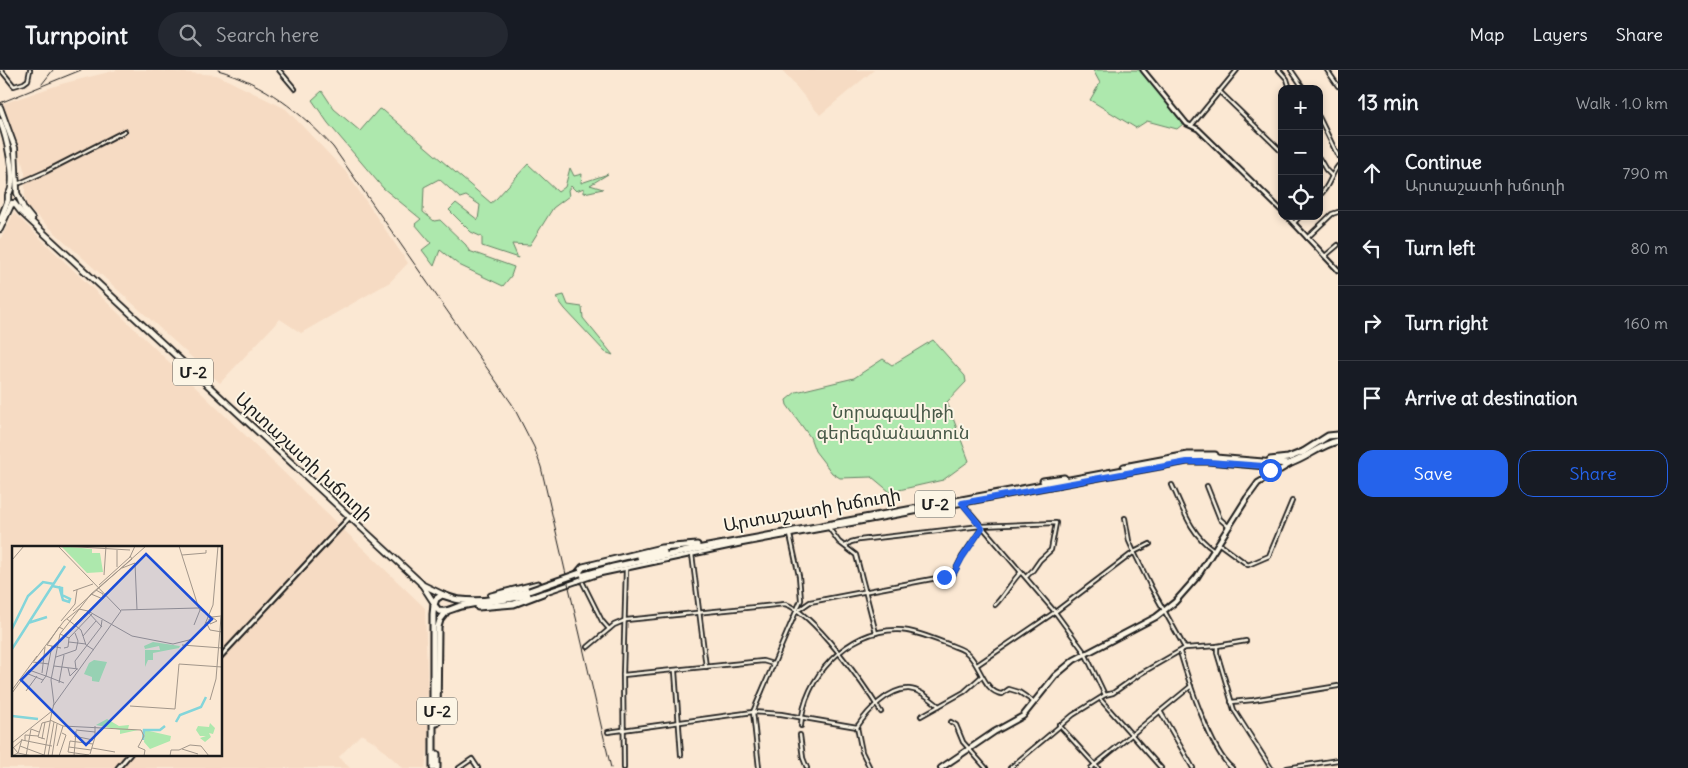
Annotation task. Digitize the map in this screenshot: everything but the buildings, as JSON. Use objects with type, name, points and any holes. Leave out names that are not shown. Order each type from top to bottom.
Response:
[{"type":"highway","name":"Մ-2","points":[[1292,463],[1303,452],[1328,436],[1338,436]]},
{"type":"highway","name":"Մ-2","points":[[1292,463],[1338,436]]},
{"type":"highway","name":"Արտաշատի խճուղի","points":[[581,578],[612,564],[697,545],[1188,455],[1207,454],[1278,460],[1303,452]]},
{"type":"highway","name":"Արտաշատի խճուղի","points":[[448,611],[459,607],[500,602],[612,567],[706,547],[1188,458],[1204,457],[1281,464],[1292,463]]},
{"type":"highway","points":[[459,607],[506,606],[524,601],[543,592],[538,584],[466,601]]},
{"type":"highway","name":"Արտաշատի խճուղի","points":[[446,596],[466,601],[530,593]]},
{"type":"highway","name":"Մ-2","points":[[435,768],[437,635],[439,622],[452,604],[446,596]]},
{"type":"highway","points":[[446,596],[438,597],[434,604],[438,611],[448,611]]},
{"type":"highway","name":"Մ-2","points":[[434,604],[435,768]]},
{"type":"main road","points":[[1,109],[15,148],[17,193],[10,192]]},
{"type":"main road","points":[[0,122],[9,148],[10,192],[8,195],[12,202]]},
{"type":"main road","name":"Մ-2","points":[[17,193],[19,198]]},
{"type":"main road","points":[[0,220],[12,202],[19,198]]},
{"type":"main road","name":"Արտաշատի խճուղի","points":[[19,198],[24,209],[37,226]]},
{"type":"main road","points":[[0,229],[12,202]]},
{"type":"main road","name":"Արտաշատի խճուղի","points":[[12,202],[421,584],[434,604]]},
{"type":"main road","points":[[941,768],[1023,716],[1055,676],[1085,653],[1143,624],[1164,610],[1189,587],[1258,483],[1292,463]]},
{"type":"main road","name":"Արտաշատի խճուղի","points":[[421,584],[446,596]]},
{"type":"street","points":[[1,70],[14,86],[28,80],[30,70]]},
{"type":"street","points":[[279,70],[295,89]]},
{"type":"street","points":[[1143,70],[1184,121],[1198,129],[1278,207]]},
{"type":"street","points":[[1192,125],[1238,70]]},
{"type":"street","points":[[1279,70],[1287,79],[1289,85]]},
{"type":"street","points":[[1291,70],[1301,85]]},
{"type":"street","points":[[1326,70],[1338,86]]},
{"type":"street","points":[[1220,91],[1278,148]]},
{"type":"street","points":[[1323,125],[1338,156]]},
{"type":"street","points":[[17,182],[20,183],[45,172],[125,131]]},
{"type":"street","points":[[1323,165],[1332,176]]},
{"type":"street","points":[[1323,191],[1338,166]]},
{"type":"street","points":[[1307,238],[1332,214],[1338,212]]},
{"type":"street","points":[[1291,220],[1338,270]]},
{"type":"street","points":[[1326,256],[1338,245]]},
{"type":"street","name":"Արտաշատի խճուղի","points":[[581,578],[790,535],[1187,462],[1266,467],[1270,470],[1267,477]]},
{"type":"street","points":[[1172,485],[1191,526],[1204,542],[1214,550]]},
{"type":"street","points":[[1206,486],[1220,519],[1229,527]]},
{"type":"street","points":[[1218,543],[1248,565],[1269,556],[1292,501]]},
{"type":"street","points":[[962,503],[1055,612],[1085,653],[1105,695]]},
{"type":"street","points":[[222,655],[349,518]]},
{"type":"street","points":[[1125,518],[1129,541],[1134,552],[1185,648]]},
{"type":"street","points":[[845,546],[859,540],[981,527],[1056,523],[1051,550],[1026,577]]},
{"type":"street","points":[[798,609],[810,602],[953,575],[981,527]]},
{"type":"street","points":[[829,528],[834,536],[856,555],[876,633]]},
{"type":"street","points":[[759,768],[753,712],[801,600],[799,576],[790,535]]},
{"type":"street","points":[[977,664],[1055,612],[1134,552],[1150,544]]},
{"type":"street","points":[[692,554],[706,667]]},
{"type":"street","points":[[624,768],[623,675],[626,568]]},
{"type":"street","points":[[995,605],[1006,594],[1013,580],[1021,572]]},
{"type":"street","points":[[543,592],[581,578],[608,630]]},
{"type":"street","points":[[588,647],[619,622],[626,620],[785,604],[798,609],[820,630],[881,712]]},
{"type":"street","points":[[801,726],[804,705],[819,672],[838,653],[876,633],[899,630],[940,640],[962,650],[977,664],[982,676],[997,693],[1001,694],[1009,689],[1014,689],[1034,702]]},
{"type":"street","points":[[1010,768],[1059,725],[1105,695],[1113,693],[1140,674],[1185,648],[1217,646],[1246,641]]},
{"type":"street","points":[[1217,646],[1217,653],[1230,702],[1270,768]]},
{"type":"street","points":[[1180,652],[1190,686],[1216,747],[1232,768]]},
{"type":"street","points":[[623,675],[764,661],[774,664]]},
{"type":"street","points":[[675,671],[681,755]]},
{"type":"street","points":[[921,716],[964,692],[982,676]]},
{"type":"street","points":[[1091,768],[1190,686]]},
{"type":"street","points":[[1230,702],[1338,686]]},
{"type":"street","points":[[870,768],[862,752],[857,728],[866,713],[876,704],[885,697],[908,689],[924,694],[939,706]]},
{"type":"street","points":[[1100,700],[1133,734],[1161,768]]},
{"type":"street","points":[[1160,710],[1193,768]]},
{"type":"street","points":[[608,732],[753,712],[857,728]]},
{"type":"street","points":[[951,722],[956,725],[963,742],[986,768]]},
{"type":"street","points":[[1059,725],[1098,768]]},
{"type":"street","points":[[800,735],[806,768]]},
{"type":"street","points":[[118,768],[128,756]]},
{"type":"street","points":[[459,768],[472,759],[478,768]]},
{"type":"street","points":[[1287,768],[1338,760]]},
{"type":"shaded area","points":[[117,70],[148,70],[217,75],[286,109],[346,172],[408,263],[390,282],[301,333],[280,319],[220,383],[28,208],[25,198],[25,173],[2,104],[61,84]]},
{"type":"shaded area","points":[[782,70],[874,70],[820,115]]},
{"type":"shaded area","points":[[14,213],[425,608],[429,742],[425,768],[403,768],[373,741],[361,734],[339,757],[350,768],[0,768],[0,240]]},
{"type":"green space","points":[[1093,70],[1140,70],[1183,124],[1177,129],[1147,121],[1136,128],[1090,100],[1100,83]]},
{"type":"green space","points":[[322,91],[334,109],[360,131],[379,109],[384,111],[491,203],[528,164],[558,192],[565,187],[570,168],[574,176],[582,174],[581,183],[608,174],[590,185],[603,189],[584,193],[584,188],[576,191],[571,186],[568,190],[569,196],[553,208],[530,245],[512,244],[518,258],[482,246],[482,237],[471,232],[449,210],[456,203],[478,220],[480,205],[466,196],[460,198],[439,179],[424,187],[423,212],[434,221],[440,220],[466,245],[469,251],[514,267],[511,276],[503,286],[459,265],[440,250],[434,266],[422,250],[431,243],[415,224],[421,219],[383,188],[328,123],[312,100]]},
{"type":"green space","points":[[564,295],[568,305],[582,307],[583,318],[613,355],[605,352],[556,297]]},
{"type":"green space","name":"Նորագավիթի գերեզմանատուն","points":[[933,340],[965,376],[966,382],[947,402],[969,461],[943,480],[890,492],[872,477],[840,478],[832,473],[815,451],[810,437],[787,405],[786,400],[796,392],[854,378],[883,359],[892,365]]},
{"type":"waterway","points":[[1264,483],[1273,479]]},
{"type":"railway","points":[[42,84],[53,70]]},
{"type":"railway","points":[[0,103],[81,70]]},
{"type":"railway","points":[[218,70],[251,83],[281,100],[308,122],[333,147],[512,404],[534,447],[541,467],[611,768]]},
{"type":"route","points":[[944,577],[953,575],[982,528],[962,503],[1187,462],[1198,461],[1264,466],[1270,470]]}]
